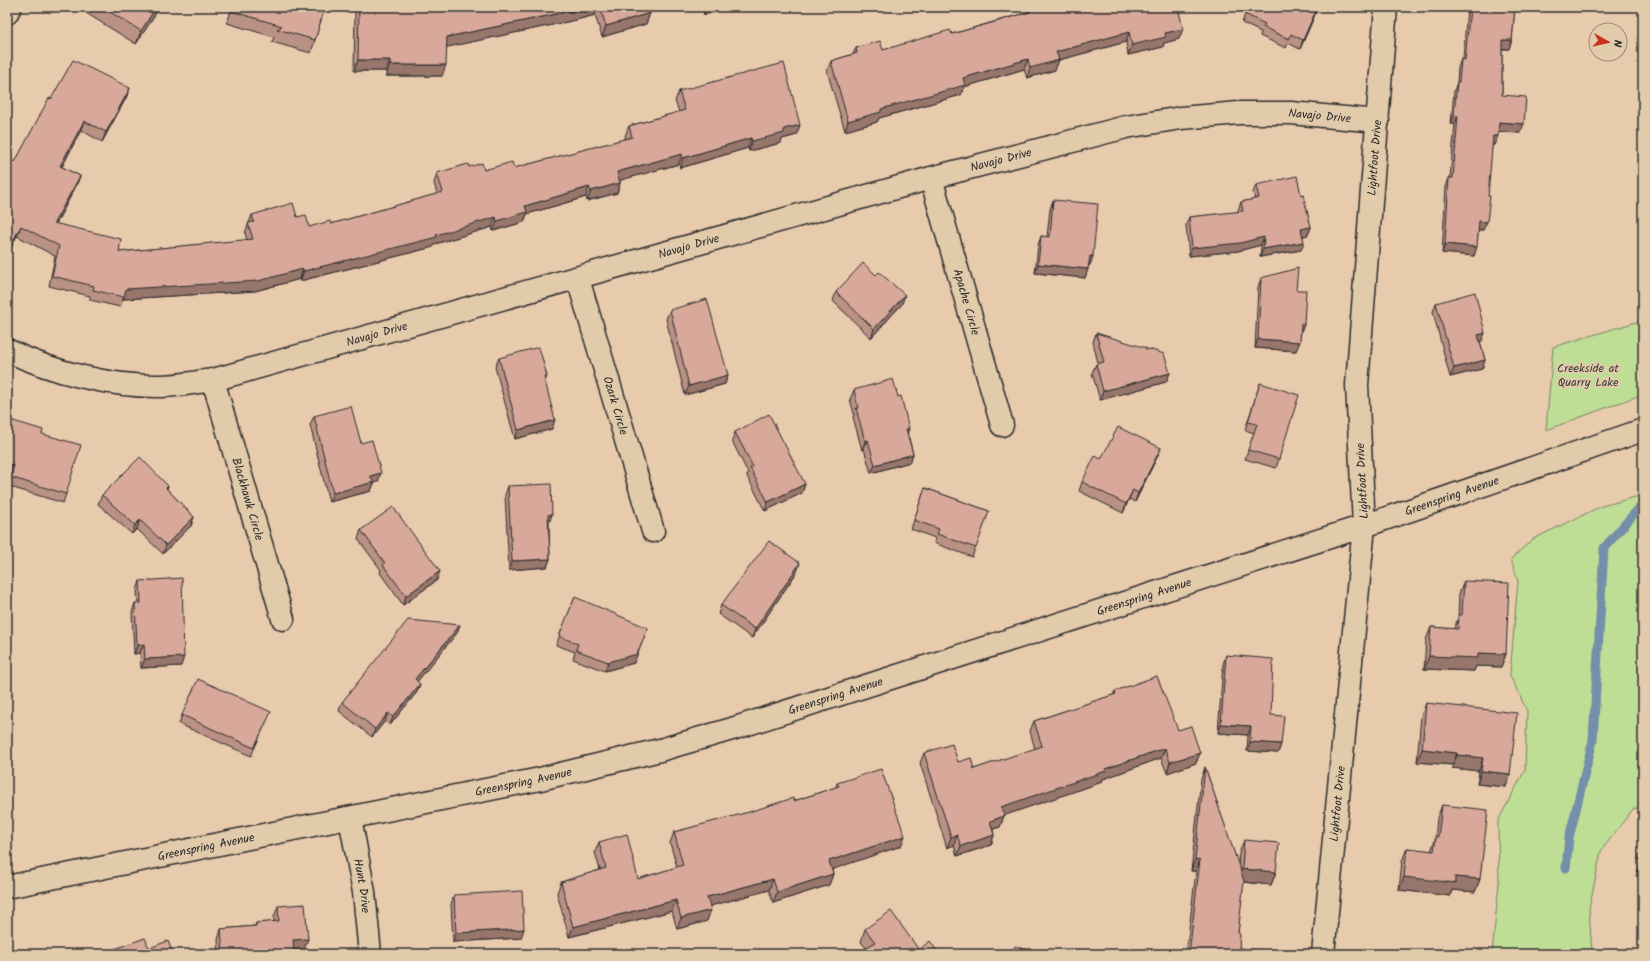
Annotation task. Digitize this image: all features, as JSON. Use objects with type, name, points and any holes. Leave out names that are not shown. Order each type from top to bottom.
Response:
[{"type":"street","points":[[7,13],[10,7]]},
{"type":"street","name":"Lightfoot Drive","points":[[1323,954],[1364,526],[1357,385],[1386,7]]},
{"type":"street","name":"Navajo Drive","points":[[7,350],[21,357],[74,374],[122,384],[162,386],[213,380],[578,279],[931,178],[1126,128],[1181,118],[1239,113],[1291,113],[1378,121]]},
{"type":"street","name":"Apache Circle","points":[[931,178],[1002,425]]},
{"type":"street","name":"Ozark Circle","points":[[578,279],[653,531]]},
{"type":"street","name":"Blackhawk Circle","points":[[213,380],[283,619]]},
{"type":"street","name":"Greenspring Avenue","points":[[7,887],[540,779],[660,750],[740,726],[1364,526],[1643,430]]},
{"type":"street","name":"Hunt Drive","points":[[350,818],[364,892],[370,954]]},
{"type":"green space","name":"Creekside at Quarry Lake","points":[[1643,320],[1643,394],[1546,430],[1553,347]]},
{"type":"green space","points":[[1643,495],[1643,806],[1633,809],[1601,851],[1589,909],[1592,954],[1492,954],[1499,883],[1498,821],[1525,770],[1527,711],[1510,675],[1518,581],[1511,559],[1533,539],[1602,506]]},
{"type":"building","points":[[102,7],[156,7],[141,31]]},
{"type":"building","points":[[232,7],[325,7],[315,40],[277,29],[282,26],[231,11]]},
{"type":"building","points":[[359,7],[589,7],[447,37],[446,65],[390,65],[390,60],[358,60]]},
{"type":"building","points":[[600,7],[648,7],[650,13],[606,26]]},
{"type":"building","points":[[1041,7],[1178,7],[1183,29],[1165,33],[1166,37],[1132,45],[1129,32],[1056,52],[1059,60],[1030,68],[1028,59],[963,78],[965,85],[881,109],[881,112],[848,121],[831,61],[857,53],[856,48],[880,41],[883,50],[950,30],[952,34],[1030,12],[1029,10]]},
{"type":"building","points":[[1248,7],[1317,8],[1303,40],[1291,34],[1289,39],[1263,27],[1265,24],[1245,14]]},
{"type":"building","points":[[1470,7],[1515,7],[1512,40],[1502,40],[1502,95],[1526,97],[1524,124],[1499,122],[1498,136],[1493,136],[1487,222],[1479,221],[1477,247],[1445,244],[1449,178],[1453,178],[1458,116],[1454,115],[1457,82],[1459,82],[1461,59],[1465,60]]},
{"type":"building","points":[[73,60],[130,88],[106,132],[84,121],[60,166],[80,176],[54,223],[121,239],[119,252],[253,239],[248,223],[254,222],[252,215],[293,203],[297,217],[306,215],[309,227],[330,221],[331,224],[443,192],[437,173],[468,164],[469,167],[482,163],[484,170],[512,162],[514,168],[632,137],[629,126],[685,110],[679,91],[784,63],[800,125],[784,129],[784,133],[752,141],[751,138],[683,158],[682,154],[617,172],[620,183],[591,191],[589,187],[525,206],[527,212],[497,221],[496,217],[436,235],[437,237],[304,271],[303,269],[258,281],[126,289],[124,297],[93,290],[94,286],[52,276],[59,246],[21,226],[7,252],[7,167],[11,160],[15,162],[49,98],[51,99]]},
{"type":"building","points":[[1297,176],[1311,227],[1301,229],[1304,242],[1263,249],[1264,237],[1240,243],[1192,248],[1189,217],[1243,211],[1241,202],[1259,198],[1256,185]]},
{"type":"building","points":[[1053,200],[1098,204],[1093,256],[1090,256],[1088,269],[1038,264],[1041,236],[1050,237]]},
{"type":"building","points":[[863,263],[876,275],[879,272],[905,295],[874,329],[836,292]]},
{"type":"building","points":[[1298,268],[1296,290],[1306,290],[1304,324],[1301,323],[1300,342],[1258,339],[1261,278]]},
{"type":"building","points":[[1475,292],[1485,333],[1478,335],[1485,360],[1454,368],[1436,303]]},
{"type":"building","points":[[707,299],[728,375],[689,386],[670,310]]},
{"type":"building","points":[[1096,333],[1146,348],[1146,350],[1149,349],[1164,354],[1170,373],[1103,391],[1096,364],[1104,362]]},
{"type":"building","points":[[539,347],[547,376],[544,377],[555,420],[518,430],[499,358]]},
{"type":"building","points":[[893,379],[898,397],[901,396],[909,429],[906,429],[913,454],[875,465],[868,440],[865,441],[856,408],[858,408],[854,390]]},
{"type":"building","points":[[1260,383],[1299,395],[1279,459],[1248,450],[1257,424],[1248,422]]},
{"type":"building","points":[[351,406],[361,443],[372,440],[381,473],[370,476],[374,482],[333,493],[314,416]]},
{"type":"building","points":[[769,414],[805,484],[768,502],[750,468],[753,467],[735,432]]},
{"type":"building","points":[[7,419],[43,430],[42,434],[81,445],[66,494],[10,477],[14,466],[7,463]]},
{"type":"building","points":[[1118,427],[1161,448],[1138,493],[1133,490],[1126,504],[1082,482],[1095,456],[1101,459]]},
{"type":"building","points":[[140,457],[168,486],[166,488],[194,517],[166,545],[140,520],[135,525],[102,495]]},
{"type":"building","points":[[551,484],[552,514],[548,515],[550,559],[512,561],[508,486]]},
{"type":"building","points":[[925,488],[989,511],[976,548],[937,534],[939,529],[914,520]]},
{"type":"building","points":[[393,507],[440,571],[406,596],[383,565],[385,563],[361,530]]},
{"type":"building","points":[[769,541],[800,563],[755,629],[721,605]]},
{"type":"building","points":[[182,578],[184,657],[145,659],[144,644],[137,645],[135,603],[141,603],[140,581]]},
{"type":"building","points":[[1464,581],[1509,583],[1506,654],[1478,653],[1478,658],[1429,656],[1431,627],[1458,629],[1459,615],[1462,615]]},
{"type":"building","points":[[575,597],[648,628],[637,654],[608,662],[576,650],[578,644],[559,636]]},
{"type":"building","points":[[408,620],[460,625],[415,679],[420,684],[393,717],[388,713],[375,729],[342,702]]},
{"type":"building","points":[[1226,655],[1273,659],[1271,715],[1284,716],[1281,744],[1250,742],[1251,726],[1221,724]]},
{"type":"building","points":[[1157,676],[1178,730],[1191,726],[1200,753],[1170,762],[1165,748],[1105,769],[1106,771],[1001,807],[1004,816],[990,821],[994,835],[961,846],[957,835],[951,837],[924,753],[952,744],[958,762],[971,758],[974,769],[1042,746],[1034,721],[1116,694],[1115,691]]},
{"type":"building","points":[[198,679],[271,712],[254,748],[182,715]]},
{"type":"building","points":[[1426,703],[1517,713],[1510,774],[1481,771],[1483,758],[1422,749]]},
{"type":"building","points":[[1205,767],[1244,881],[1238,933],[1240,934],[1239,948],[1267,951],[1266,954],[1189,954],[1200,860],[1195,859]]},
{"type":"building","points":[[881,769],[905,836],[829,861],[833,874],[777,892],[773,879],[707,897],[711,910],[681,918],[676,900],[573,927],[561,882],[606,868],[599,842],[627,834],[638,879],[683,865],[674,832],[749,812],[793,798],[794,801],[839,786],[837,783]]},
{"type":"building","points":[[1442,805],[1488,810],[1480,879],[1455,877],[1455,883],[1404,877],[1407,848],[1434,851],[1436,837],[1438,837]]},
{"type":"building","points":[[1244,840],[1279,843],[1276,872],[1242,869]]},
{"type":"building","points":[[1643,855],[1643,864],[1640,864]]},
{"type":"building","points":[[522,891],[524,929],[456,933],[454,895]]},
{"type":"building","points":[[305,904],[308,939],[293,940],[294,954],[223,954],[221,929],[256,926],[256,923],[279,921],[278,906]]},
{"type":"building","points":[[891,911],[919,950],[930,941],[939,954],[858,954],[875,942],[865,929]]},
{"type":"building","points":[[145,938],[149,948],[168,941],[173,954],[101,954]]},
{"type":"building","points":[[1015,946],[1036,954],[1012,954]]},
{"type":"waterway","points":[[1566,868],[1569,838],[1593,740],[1604,548],[1639,508],[1643,507]]}]
